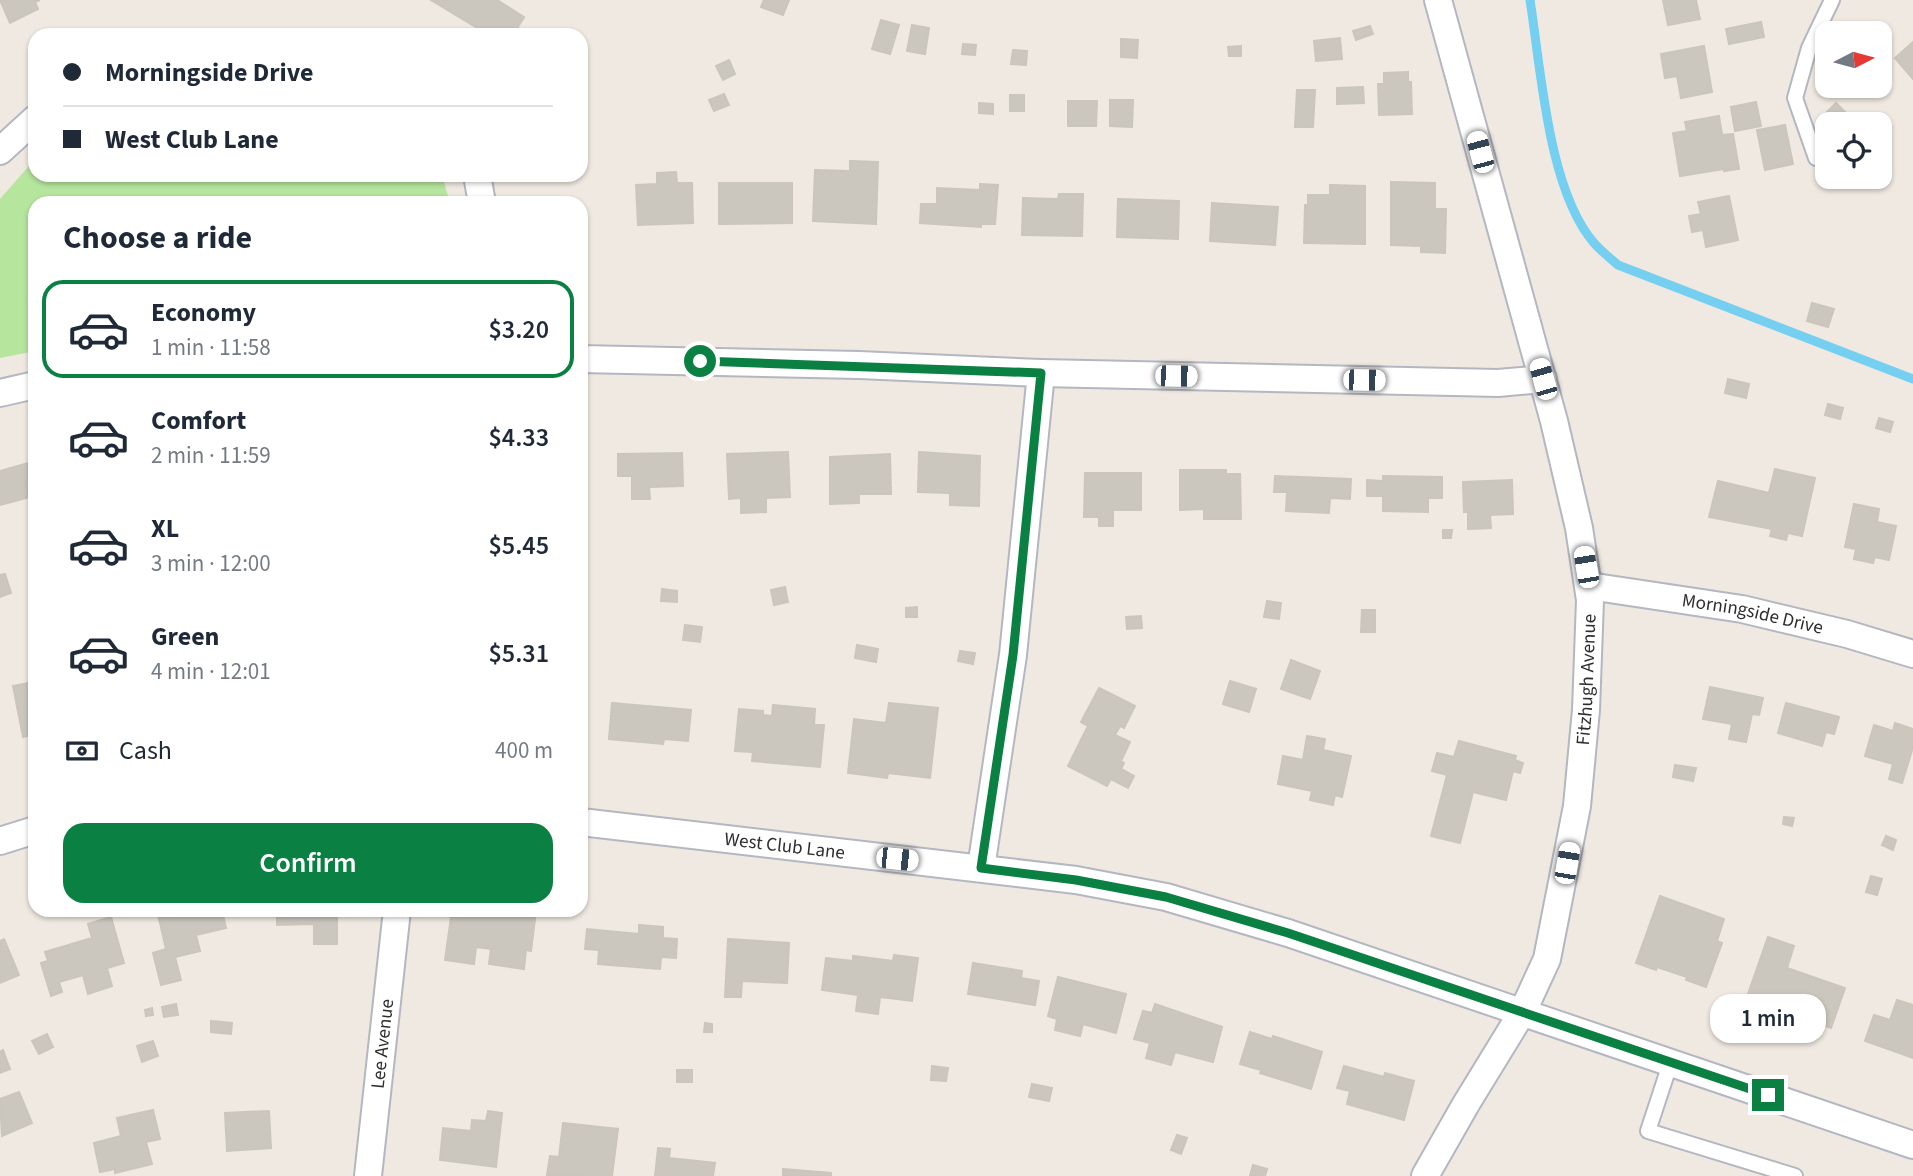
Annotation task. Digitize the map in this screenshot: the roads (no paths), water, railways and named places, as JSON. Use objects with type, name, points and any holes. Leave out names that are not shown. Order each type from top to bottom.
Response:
[{"type":"street","name":"Fitzhugh Avenue","points":[[1426,1176],[1523,1011],[1547,959],[1577,806],[1586,710],[1589,586],[1579,528],[1543,379],[1438,0]]},
{"type":"street","points":[[0,151],[28,125]]},
{"type":"street","points":[[588,359],[1498,383],[1543,379]]},
{"type":"street","points":[[981,868],[1013,655],[1041,373]]},
{"type":"street","points":[[0,393],[28,387]]},
{"type":"street","name":"Morningside Drive","points":[[1589,586],[1742,609],[1847,634],[1913,654]]},
{"type":"street","name":"West Club Lane","points":[[588,823],[1076,880],[1166,897],[1288,933],[1523,1011],[1913,1145]]},
{"type":"street","points":[[0,841],[28,832]]},
{"type":"street","name":"Lee Avenue","points":[[368,1176],[396,917]]},
{"type":"lane","points":[[1815,155],[1794,98],[1808,48],[1832,0]]},
{"type":"lane","points":[[1671,1061],[1648,1131],[1795,1176]]},
{"type":"waterway","points":[[1530,0],[1556,161],[1578,220],[1600,249],[1618,265],[1913,379]]}]
